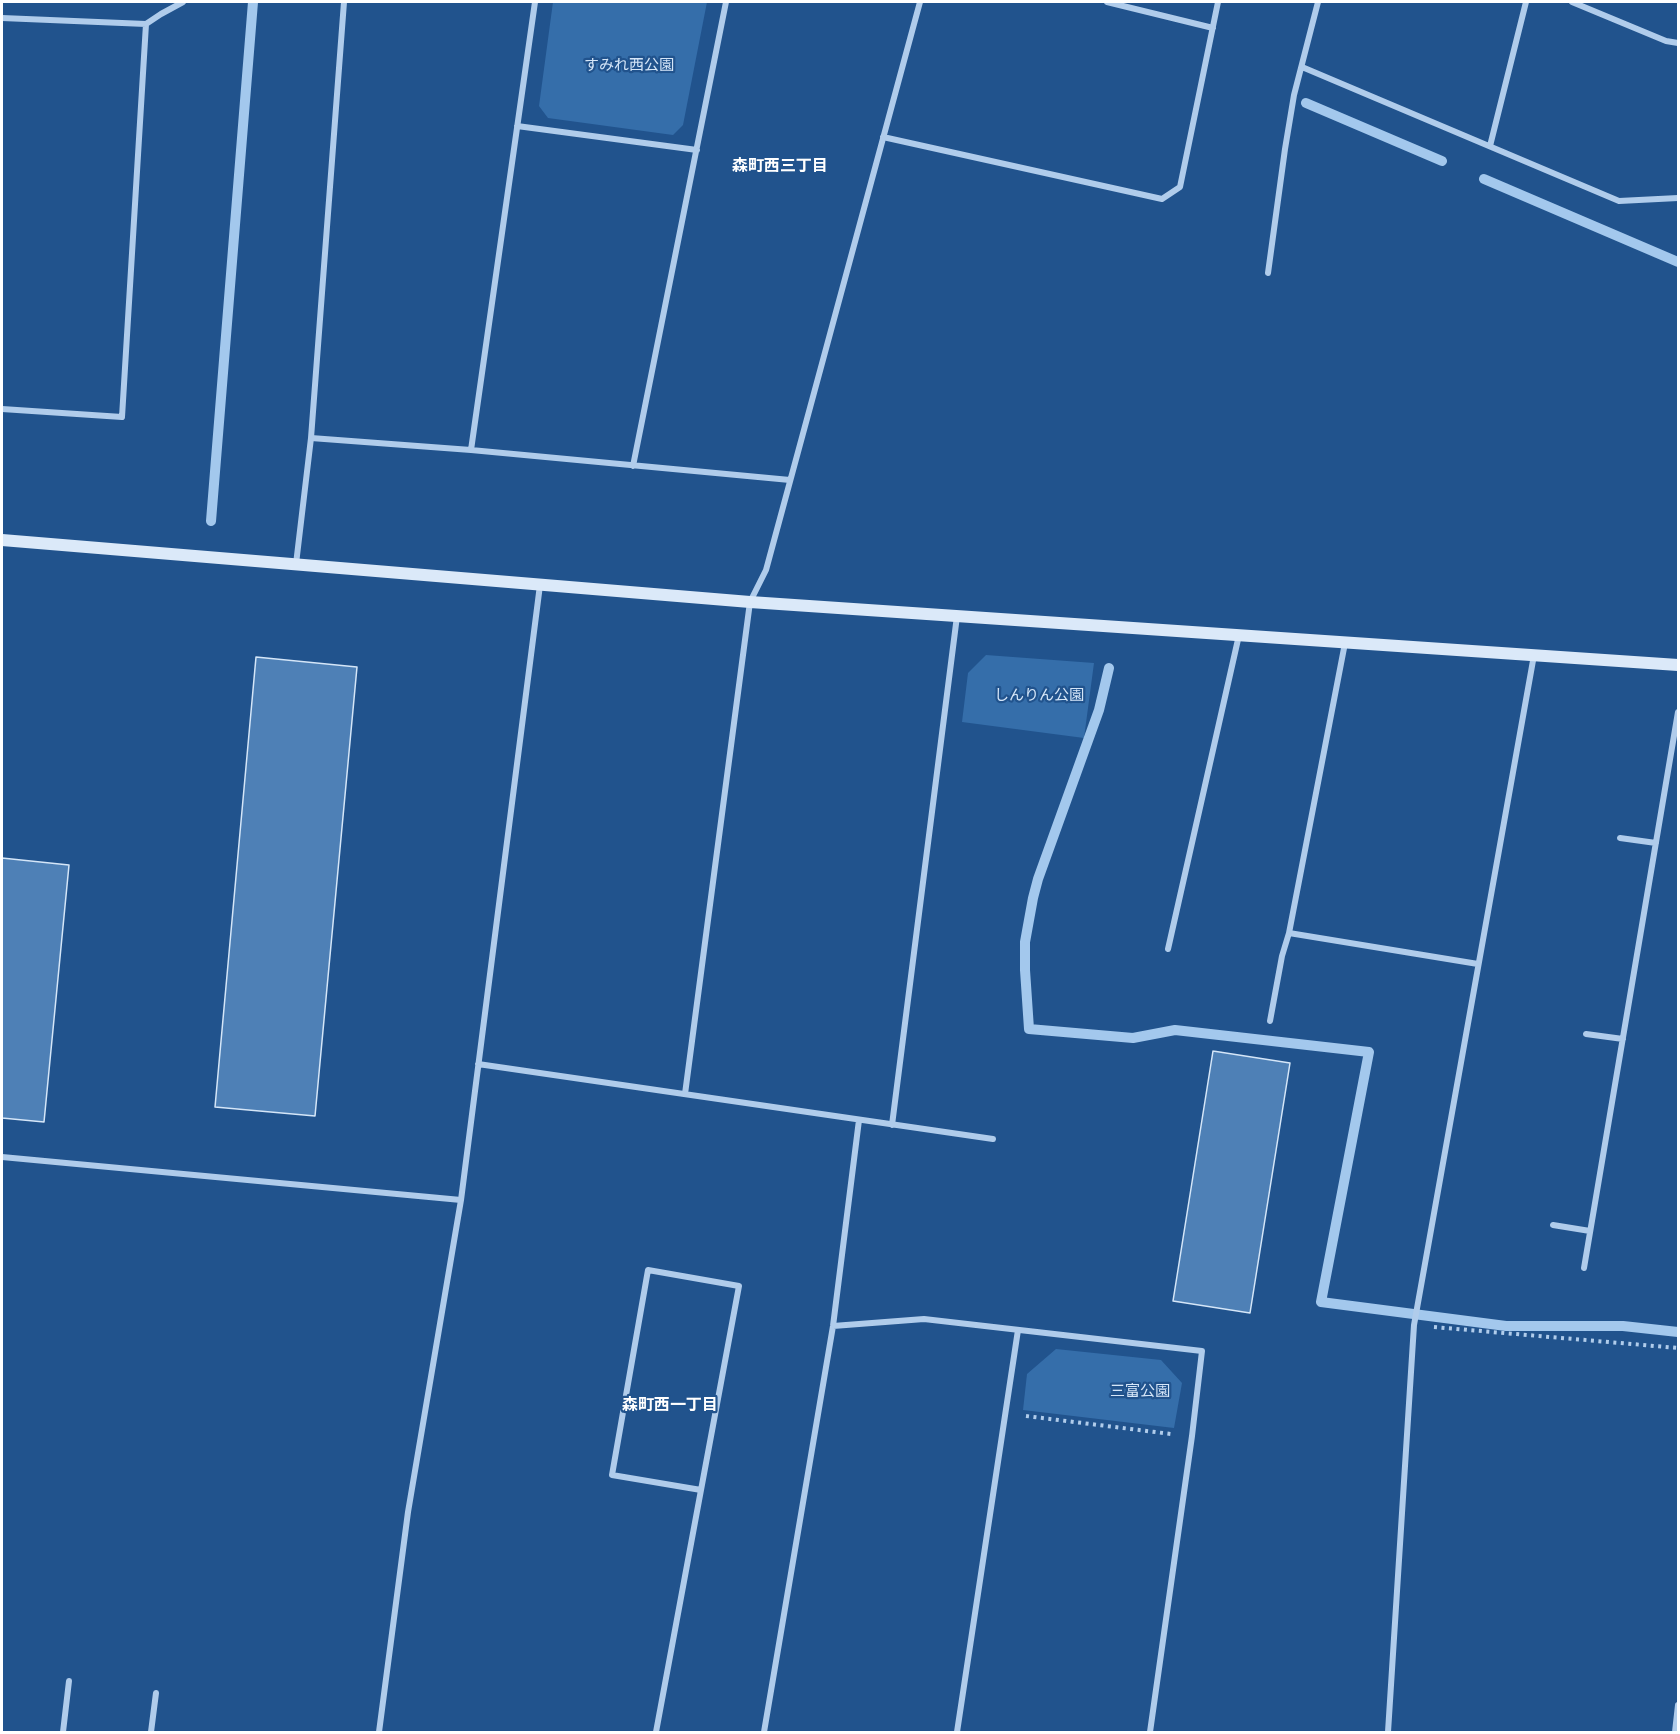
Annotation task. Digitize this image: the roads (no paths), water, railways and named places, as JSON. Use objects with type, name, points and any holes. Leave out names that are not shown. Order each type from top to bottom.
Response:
[{"type":"street","points":[[2,18],[146,24],[183,2]]},
{"type":"street","points":[[296,564],[311,438],[344,2]]},
{"type":"street","points":[[471,450],[535,2]]},
{"type":"street","points":[[633,466],[726,2]]},
{"type":"street","points":[[685,1094],[750,602],[766,570],[920,2]]},
{"type":"street","points":[[1107,2],[1213,28]]},
{"type":"street","points":[[883,137],[1162,200],[1180,186],[1218,2]]},
{"type":"street","points":[[1268,273],[1294,95],[1318,2]]},
{"type":"street","points":[[1490,146],[1526,2]]},
{"type":"street","points":[[1572,2],[1666,41],[1678,43]]},
{"type":"street","points":[[2,409],[122,417],[146,24]]},
{"type":"street","points":[[1302,67],[1619,201],[1678,198]]},
{"type":"street","points":[[517,126],[697,150]]},
{"type":"street","points":[[311,438],[471,450],[790,480]]},
{"type":"street","points":[[2,540],[750,602],[1678,665]]},
{"type":"street","points":[[379,1732],[408,1512],[461,1200],[540,584]]},
{"type":"street","points":[[892,1125],[957,616]]},
{"type":"street","points":[[1168,949],[1239,636]]},
{"type":"street","points":[[1270,1021],[1345,642]]},
{"type":"street","points":[[1388,1732],[1414,1325],[1534,656]]},
{"type":"street","points":[[1584,1268],[1678,712]]},
{"type":"street","points":[[1620,838],[1656,843]]},
{"type":"street","points":[[1289,933],[1478,964]]},
{"type":"street","points":[[1586,1034],[1623,1039]]},
{"type":"street","points":[[478,1064],[993,1139]]},
{"type":"street","points":[[764,1732],[833,1326],[859,1120]]},
{"type":"street","points":[[2,1157],[461,1200]]},
{"type":"street","points":[[1553,1225],[1590,1231]]},
{"type":"street","points":[[656,1732],[701,1490],[738,1286],[648,1270],[612,1475],[701,1490]]},
{"type":"street","points":[[833,1326],[924,1319],[1202,1351],[1150,1732]]},
{"type":"street","points":[[957,1732],[1018,1329]]},
{"type":"street","points":[[63,1732],[69,1681]]},
{"type":"street","points":[[151,1732],[156,1693]]},
{"type":"street","points":[[1675,1732],[1678,1705]]},
{"type":"waterway","points":[[211,521],[253,2]]},
{"type":"waterway","points":[[1306,103],[1442,161]]},
{"type":"waterway","points":[[1484,179],[1678,262]]},
{"type":"waterway","points":[[1109,668],[1099,710],[1033,898],[1025,942],[1029,1029],[1133,1038],[1175,1030],[1369,1052],[1321,1302],[1506,1326],[1623,1326],[1678,1332]]},
{"type":"district","name":"森町西三丁目","points":[[780,166]]},
{"type":"district","name":"森町西一丁目","points":[[670,1405]]},
{"type":"park label","name":"すみれ西公園","points":[[629,65]]},
{"type":"park label","name":"しんりん公園","points":[[1039,695]]},
{"type":"park label","name":"三富公園","points":[[1140,1391]]}]
